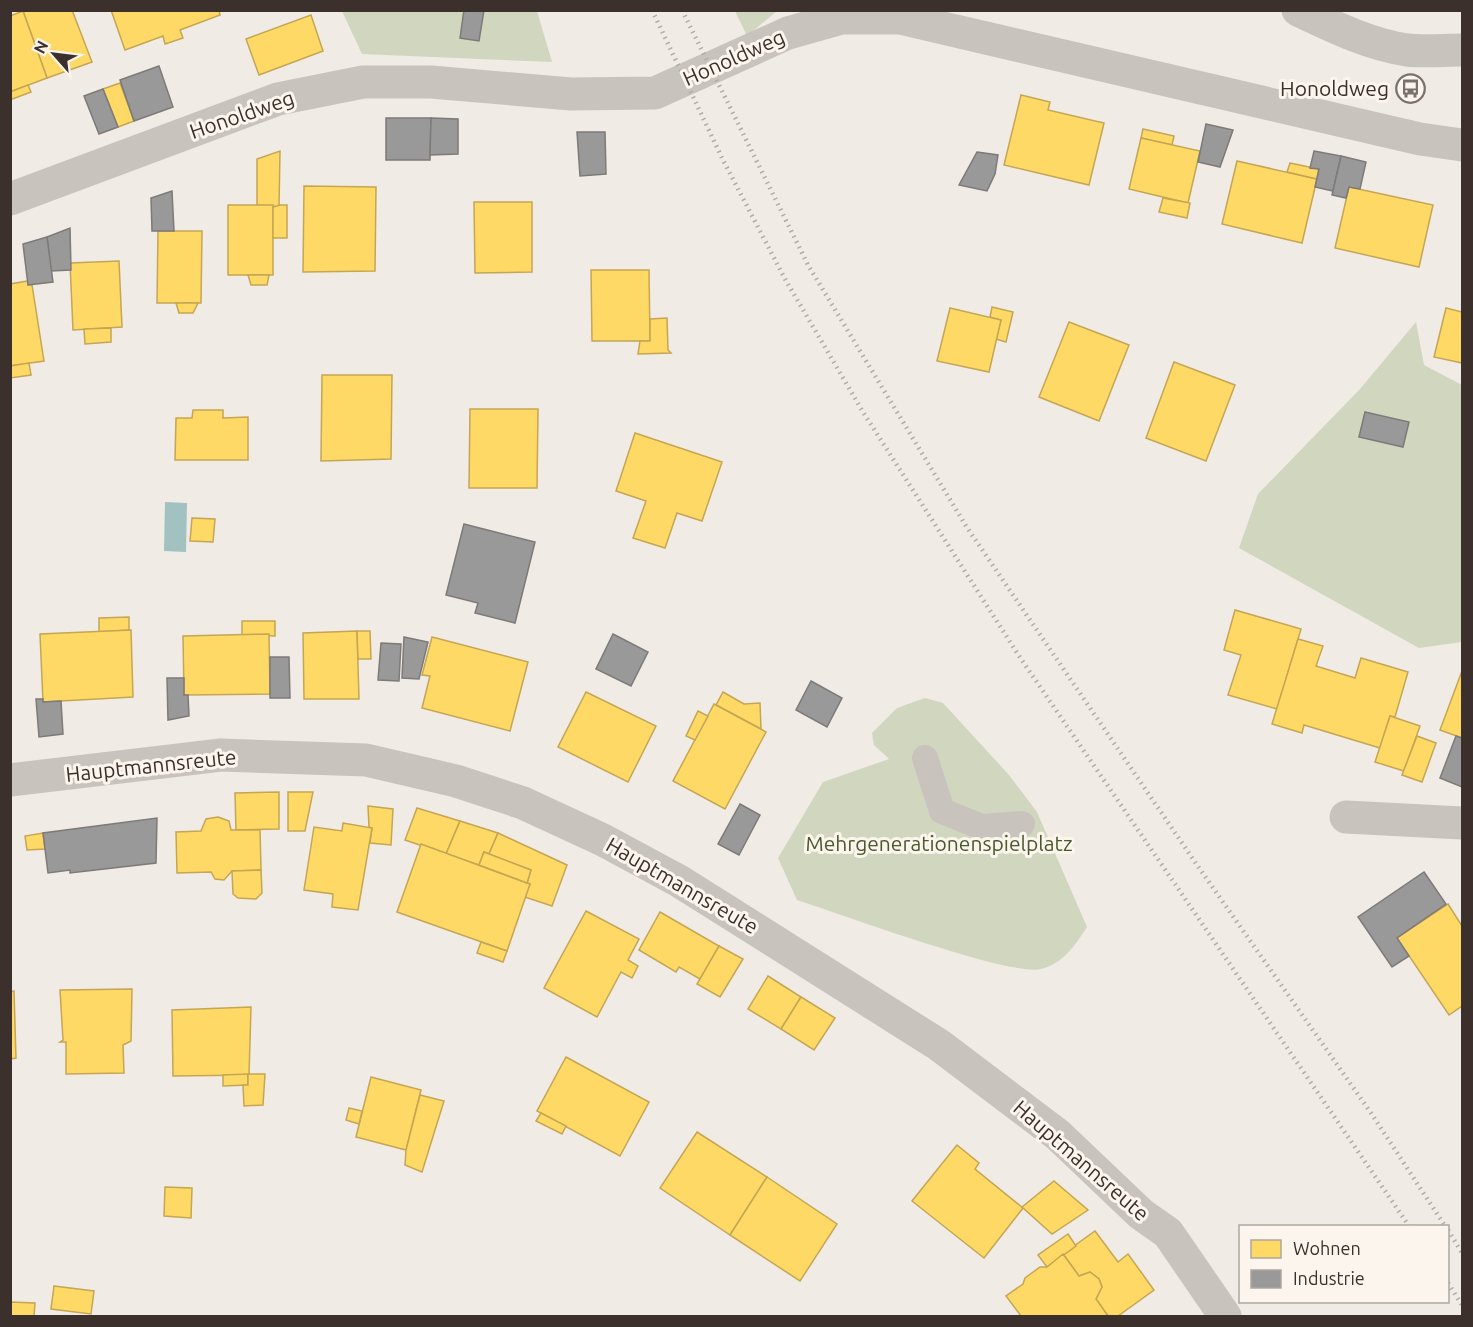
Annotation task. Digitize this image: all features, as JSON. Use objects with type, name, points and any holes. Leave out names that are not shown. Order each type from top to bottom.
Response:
[{"type":"street","points":[[1298,10],[1338,29],[1386,46],[1409,50],[1462,50]]},
{"type":"street","name":"Honoldweg","points":[[10,199],[288,97],[363,82],[431,82],[570,94],[655,93],[788,33],[841,18],[900,18],[1420,139],[1462,146]]},
{"type":"street","name":"Hauptmannsreute","points":[[10,780],[221,755],[366,760],[456,781],[523,803],[603,840],[679,881],[939,1045],[1059,1135],[1141,1214],[1167,1233],[1225,1317]]},
{"type":"street","points":[[925,758],[942,811],[982,827],[1022,824]]},
{"type":"street","points":[[1346,817],[1462,823]]},
{"type":"green space","points":[[342,11],[537,11],[552,62],[362,54]]},
{"type":"green space","points":[[735,11],[777,11],[747,36]]},
{"type":"green space","points":[[1416,322],[1424,365],[1462,385],[1462,642],[1419,648],[1239,548],[1258,494],[1360,389]]},
{"type":"green space","name":"Mehrgenerationenspielplatz","points":[[925,698],[943,703],[1009,775],[1037,812],[1087,927],[1068,953],[1056,963],[1041,969],[1023,969],[996,963],[923,942],[797,900],[778,858],[823,782],[889,759],[874,745],[872,733],[897,708]]},
{"type":"water","points":[[165,502],[187,503],[186,552],[164,551]]},
{"type":"building: Wohnen","points":[[72,10],[92,62],[47,78],[23,11]]},
{"type":"building: Wohnen","points":[[111,10],[219,10],[220,15],[180,30],[183,38],[165,44],[163,36],[125,50]]},
{"type":"building: Wohnen","points":[[23,11],[47,78],[10,92],[10,16]]},
{"type":"building: Wohnen","points":[[311,15],[323,51],[259,75],[246,39]]},
{"type":"building: Wohnen","points":[[120,83],[134,121],[118,127],[103,89]]},
{"type":"building: Wohnen","points":[[28,85],[31,92],[10,100],[10,92]]},
{"type":"building: Wohnen","points":[[1021,95],[1050,102],[1048,110],[1104,123],[1089,185],[1004,165]]},
{"type":"building: Wohnen","points":[[1143,129],[1174,136],[1172,145],[1141,138]]},
{"type":"building: Wohnen","points":[[1141,138],[1200,151],[1188,203],[1129,189]]},
{"type":"building: Wohnen","points":[[280,151],[279,207],[257,205],[257,159]]},
{"type":"building: Wohnen","points":[[1237,161],[1317,179],[1302,243],[1222,224]]},
{"type":"building: Wohnen","points":[[1290,163],[1319,169],[1317,179],[1287,172]]},
{"type":"building: Wohnen","points":[[304,186],[376,187],[375,271],[303,272]]},
{"type":"building: Wohnen","points":[[1349,187],[1433,205],[1419,267],[1335,248]]},
{"type":"building: Wohnen","points":[[1163,198],[1190,203],[1187,218],[1159,212]]},
{"type":"building: Wohnen","points":[[474,202],[532,202],[532,272],[475,273]]},
{"type":"building: Wohnen","points":[[228,205],[273,205],[273,275],[228,275]]},
{"type":"building: Wohnen","points":[[287,205],[287,238],[273,238],[273,207]]},
{"type":"building: Wohnen","points":[[158,231],[202,231],[201,303],[157,303]]},
{"type":"building: Wohnen","points":[[119,261],[122,327],[73,330],[70,263]]},
{"type":"building: Wohnen","points":[[591,270],[649,270],[650,341],[592,341]]},
{"type":"building: Wohnen","points":[[248,275],[269,275],[267,285],[251,285]]},
{"type":"building: Wohnen","points":[[28,281],[28,285],[32,285],[44,361],[10,366],[10,284]]},
{"type":"building: Wohnen","points":[[176,303],[198,303],[193,313],[179,313]]},
{"type":"building: Wohnen","points":[[992,307],[1013,312],[1006,342],[996,339],[1001,320],[990,317]]},
{"type":"building: Wohnen","points":[[950,308],[1001,320],[989,372],[937,361]]},
{"type":"building: Wohnen","points":[[1446,308],[1462,312],[1462,363],[1434,357]]},
{"type":"building: Wohnen","points":[[667,318],[668,350],[671,353],[638,354],[640,341],[650,341],[650,319]]},
{"type":"building: Wohnen","points":[[1069,322],[1129,345],[1099,421],[1039,397]]},
{"type":"building: Wohnen","points":[[111,328],[111,342],[85,344],[84,329]]},
{"type":"building: Wohnen","points":[[1174,362],[1235,385],[1206,461],[1146,438]]},
{"type":"building: Wohnen","points":[[29,363],[31,375],[10,378],[10,366]]},
{"type":"building: Wohnen","points":[[322,375],[392,375],[391,459],[321,461]]},
{"type":"building: Wohnen","points":[[470,409],[538,409],[537,488],[469,488]]},
{"type":"building: Wohnen","points":[[193,410],[223,410],[223,418],[248,417],[248,460],[175,460],[176,418],[192,418]]},
{"type":"building: Wohnen","points":[[635,433],[722,462],[702,521],[677,513],[665,548],[633,538],[646,501],[616,491]]},
{"type":"building: Wohnen","points":[[192,518],[215,519],[213,542],[190,541]]},
{"type":"building: Wohnen","points":[[1235,610],[1301,629],[1277,709],[1228,695],[1241,655],[1224,650]]},
{"type":"building: Wohnen","points":[[129,617],[129,630],[99,632],[99,618]]},
{"type":"building: Wohnen","points":[[242,621],[275,621],[275,636],[242,635]]},
{"type":"building: Wohnen","points":[[131,630],[133,697],[43,702],[40,634]]},
{"type":"building: Wohnen","points":[[357,631],[359,699],[304,699],[303,633]]},
{"type":"building: Wohnen","points":[[357,631],[370,631],[371,659],[358,659]]},
{"type":"building: Wohnen","points":[[269,634],[270,694],[184,695],[183,636]]},
{"type":"building: Wohnen","points":[[432,637],[528,662],[510,731],[422,708],[430,676],[422,675]]},
{"type":"building: Wohnen","points":[[1298,639],[1323,646],[1316,666],[1355,678],[1361,658],[1408,672],[1395,717],[1390,716],[1380,748],[1304,725],[1302,733],[1272,724]]},
{"type":"building: Wohnen","points":[[1462,671],[1462,738],[1440,730]]},
{"type":"building: Wohnen","points":[[586,692],[656,726],[628,782],[558,747]]},
{"type":"building: Wohnen","points":[[723,692],[744,704],[760,703],[761,729],[716,705]]},
{"type":"building: Wohnen","points":[[714,704],[766,732],[725,809],[673,781]]},
{"type":"building: Wohnen","points":[[698,711],[708,716],[695,740],[686,736]]},
{"type":"building: Wohnen","points":[[1390,716],[1420,726],[1404,771],[1375,762]]},
{"type":"building: Wohnen","points":[[1417,736],[1436,743],[1422,782],[1402,775]]},
{"type":"building: Wohnen","points":[[279,792],[279,829],[236,830],[235,793]]},
{"type":"building: Wohnen","points":[[288,792],[313,792],[305,831],[288,831]]},
{"type":"building: Wohnen","points":[[368,806],[393,809],[391,845],[370,843],[372,828],[369,827]]},
{"type":"building: Wohnen","points":[[417,808],[460,821],[446,854],[405,840]]},
{"type":"building: Wohnen","points":[[218,817],[229,821],[231,830],[260,830],[261,870],[232,871],[224,880],[215,879],[211,872],[177,873],[176,832],[201,831],[206,819]]},
{"type":"building: Wohnen","points":[[460,821],[498,833],[489,854],[484,852],[479,865],[446,854]]},
{"type":"building: Wohnen","points":[[343,823],[372,828],[358,910],[332,907],[333,894],[304,890],[314,827],[342,831]]},
{"type":"building: Wohnen","points":[[43,833],[45,849],[27,850],[25,836]]},
{"type":"building: Wohnen","points":[[498,833],[567,865],[552,906],[525,897],[530,884],[527,883],[531,870],[489,854]]},
{"type":"building: Wohnen","points":[[421,844],[530,884],[507,951],[397,912]]},
{"type":"building: Wohnen","points":[[484,852],[531,870],[527,883],[479,865]]},
{"type":"building: Wohnen","points":[[261,870],[262,893],[256,899],[238,898],[233,894],[232,871]]},
{"type":"building: Wohnen","points":[[1448,904],[1462,926],[1462,1006],[1449,1015],[1397,938]]},
{"type":"building: Wohnen","points":[[586,911],[639,939],[628,960],[638,966],[632,978],[621,972],[597,1017],[544,988]]},
{"type":"building: Wohnen","points":[[660,912],[719,946],[700,979],[679,967],[676,972],[639,950]]},
{"type":"building: Wohnen","points":[[481,942],[507,951],[503,962],[477,953]]},
{"type":"building: Wohnen","points":[[719,946],[743,959],[720,997],[697,984]]},
{"type":"building: Wohnen","points":[[768,976],[801,997],[781,1029],[748,1009]]},
{"type":"building: Wohnen","points":[[132,989],[131,1041],[123,1045],[124,1073],[66,1074],[66,1042],[60,1042],[63,1040],[60,990]]},
{"type":"building: Wohnen","points":[[14,991],[16,1058],[10,1059],[10,992]]},
{"type":"building: Wohnen","points":[[801,997],[835,1018],[814,1050],[781,1029]]},
{"type":"building: Wohnen","points":[[251,1007],[249,1075],[173,1076],[172,1010]]},
{"type":"building: Wohnen","points":[[566,1057],[649,1102],[620,1156],[537,1111]]},
{"type":"building: Wohnen","points":[[248,1074],[248,1085],[223,1086],[223,1075]]},
{"type":"building: Wohnen","points":[[248,1074],[265,1074],[263,1105],[244,1106],[243,1085],[248,1085]]},
{"type":"building: Wohnen","points":[[371,1077],[421,1090],[406,1150],[356,1137]]},
{"type":"building: Wohnen","points":[[420,1095],[444,1101],[422,1172],[405,1165],[406,1150]]},
{"type":"building: Wohnen","points":[[349,1108],[362,1111],[359,1124],[346,1120]]},
{"type":"building: Wohnen","points":[[541,1113],[566,1126],[562,1134],[536,1121]]},
{"type":"building: Wohnen","points":[[697,1132],[767,1177],[730,1235],[660,1188]]},
{"type":"building: Wohnen","points":[[957,1145],[979,1163],[975,1169],[1023,1208],[984,1258],[912,1201]]},
{"type":"building: Wohnen","points":[[767,1177],[837,1224],[800,1281],[730,1235]]},
{"type":"building: Wohnen","points":[[1054,1181],[1088,1210],[1052,1234],[1022,1207]]},
{"type":"building: Wohnen","points":[[165,1187],[192,1188],[191,1218],[164,1216]]},
{"type":"building: Wohnen","points":[[1095,1231],[1118,1262],[1128,1254],[1154,1290],[1118,1316],[1108,1316],[1096,1299],[1102,1287],[1099,1279],[1090,1272],[1079,1276],[1063,1254]]},
{"type":"building: Wohnen","points":[[1068,1234],[1076,1246],[1047,1267],[1038,1255]]},
{"type":"building: Wohnen","points":[[1063,1254],[1079,1276],[1090,1272],[1099,1279],[1102,1287],[1096,1299],[1108,1316],[1021,1316],[1006,1296],[1023,1284],[1025,1278],[1040,1267],[1047,1267]]},
{"type":"building: Wohnen","points":[[54,1286],[94,1291],[91,1314],[51,1309]]},
{"type":"building: Wohnen","points":[[10,1302],[35,1303],[34,1316],[10,1316]]},
{"type":"building: Industrie","points":[[464,10],[484,10],[479,41],[460,38]]},
{"type":"building: Industrie","points":[[159,66],[173,107],[134,121],[120,80]]},
{"type":"building: Industrie","points":[[103,89],[118,127],[99,134],[84,96]]},
{"type":"building: Industrie","points":[[386,118],[431,118],[430,160],[386,160]]},
{"type":"building: Industrie","points":[[431,118],[458,119],[458,154],[430,155]]},
{"type":"building: Industrie","points":[[1206,124],[1233,130],[1220,167],[1198,162]]},
{"type":"building: Industrie","points":[[577,132],[605,132],[606,174],[580,176]]},
{"type":"building: Industrie","points":[[1314,151],[1341,156],[1333,191],[1315,187],[1319,169],[1310,168]]},
{"type":"building: Industrie","points":[[977,152],[998,155],[995,174],[987,191],[959,185]]},
{"type":"building: Industrie","points":[[1341,156],[1366,162],[1360,189],[1349,187],[1346,198],[1332,195]]},
{"type":"building: Industrie","points":[[172,191],[174,231],[152,231],[151,198]]},
{"type":"building: Industrie","points":[[70,228],[71,270],[51,271],[47,237]]},
{"type":"building: Industrie","points":[[47,237],[53,282],[28,285],[23,244]]},
{"type":"building: Industrie","points":[[1365,412],[1409,422],[1403,447],[1359,437]]},
{"type":"building: Industrie","points":[[464,524],[535,542],[515,623],[475,613],[478,603],[446,595]]},
{"type":"building: Industrie","points":[[613,634],[648,652],[631,686],[596,669]]},
{"type":"building: Industrie","points":[[404,637],[428,642],[419,679],[402,678]]},
{"type":"building: Industrie","points":[[381,643],[401,644],[399,681],[378,680]]},
{"type":"building: Industrie","points":[[270,657],[289,657],[290,698],[270,698]]},
{"type":"building: Industrie","points":[[167,678],[184,678],[184,695],[188,695],[189,716],[168,720]]},
{"type":"building: Industrie","points":[[811,681],[842,698],[827,727],[796,710]]},
{"type":"building: Industrie","points":[[36,699],[43,699],[43,702],[61,701],[63,734],[39,737]]},
{"type":"building: Industrie","points":[[1456,736],[1462,738],[1462,787],[1440,778]]},
{"type":"building: Industrie","points":[[740,804],[760,815],[739,855],[718,844]]},
{"type":"building: Industrie","points":[[157,818],[156,863],[70,873],[70,870],[48,873],[43,833]]},
{"type":"building: Industrie","points":[[1424,872],[1446,904],[1397,938],[1409,956],[1392,967],[1358,917]]},
{"type":"railway","points":[[652,10],[723,160],[785,279],[863,412],[1021,659],[1408,1225]]},
{"type":"railway","points":[[682,10],[808,265],[966,526],[1197,865],[1371,1113],[1444,1225]]},
{"type":"railway","points":[[1449,1232],[1462,1253]]},
{"type":"railway","points":[[1449,1285],[1462,1305]]},
{"type":"place","name":"Honoldweg","points":[[1410,89]]}]
